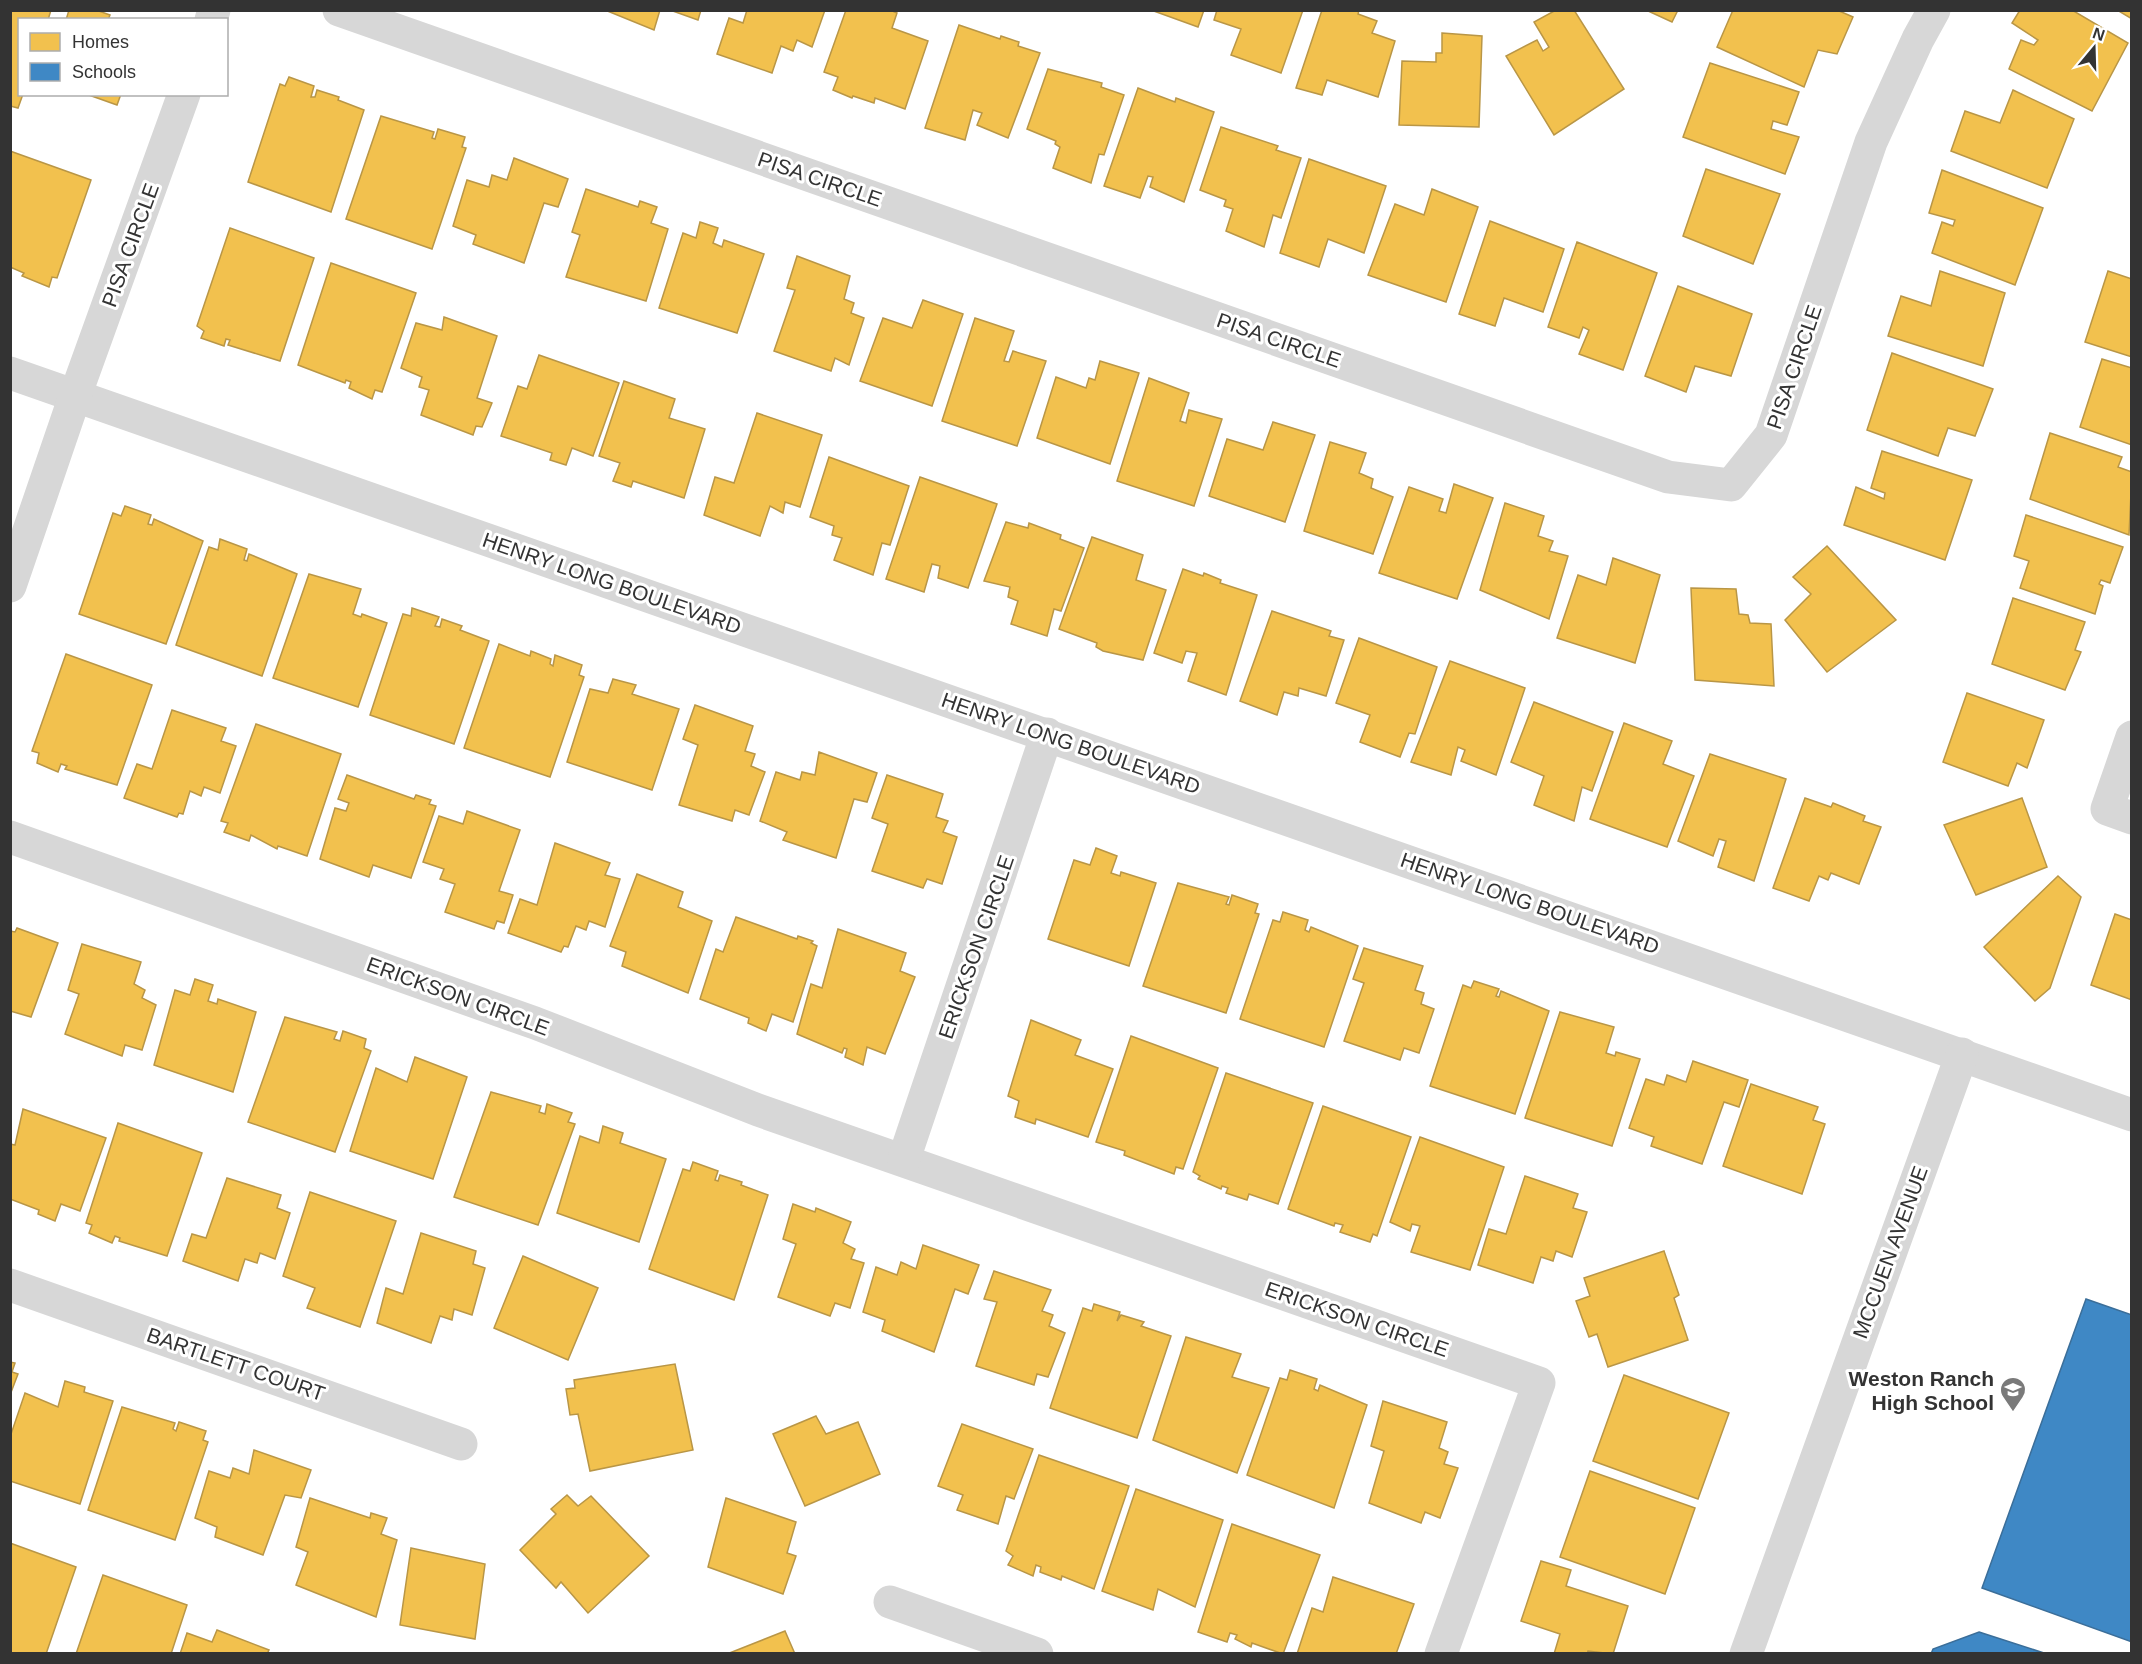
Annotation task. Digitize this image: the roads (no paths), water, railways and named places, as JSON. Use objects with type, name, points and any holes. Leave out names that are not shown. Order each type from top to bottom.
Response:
[{"type":"street","name":"PISA CIRCLE","points":[[339,10],[1668,477],[1731,485],[1771,435],[1871,142],[1917,39],[1934,10]]},
{"type":"street","name":"PISA CIRCLE","points":[[10,586],[75,396],[183,96]]},
{"type":"street","name":"HENRY LONG BOULEVARD","points":[[10,373],[2132,1114]]},
{"type":"street","name":"ERICKSON CIRCLE","points":[[904,1159],[1047,734]]},
{"type":"street","points":[[2132,737],[2107,809],[2132,818]]},
{"type":"street","name":"ERICKSON CIRCLE","points":[[10,837],[535,1023],[758,1110],[904,1159],[1539,1383],[1441,1653]]},
{"type":"street","name":"MCCUEN AVENUE","points":[[1746,1653],[1962,1054]]},
{"type":"street","name":"BARTLETT COURT","points":[[10,1285],[461,1444]]},
{"type":"street","points":[[890,1602],[1037,1653]]},
{"type":"place","name":"Weston Ranch High School","points":[[2013,1413]]}]
